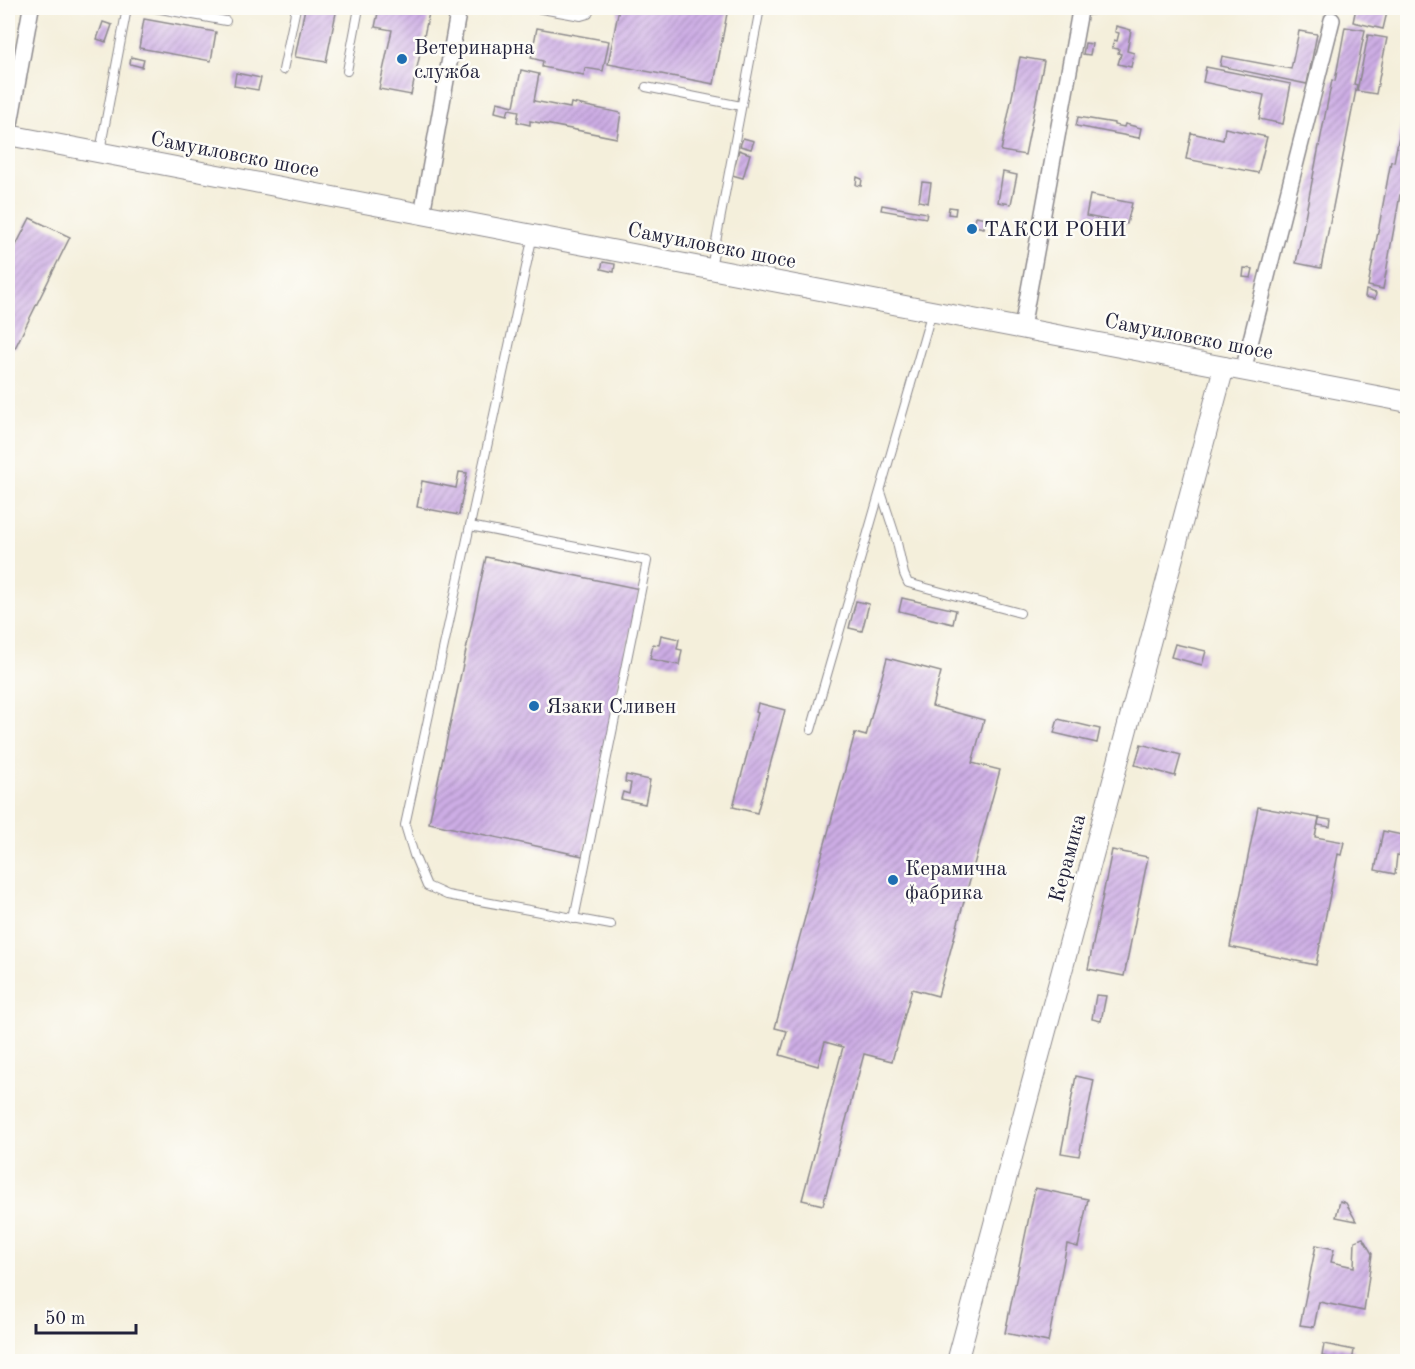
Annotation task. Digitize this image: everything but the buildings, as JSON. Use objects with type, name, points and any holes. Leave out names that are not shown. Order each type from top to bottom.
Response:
[{"type":"street","points":[[8,135],[31,8]]},
{"type":"street","points":[[422,214],[459,8]]},
{"type":"street","points":[[1022,328],[1081,10]]},
{"type":"street","points":[[1234,369],[1332,20]]},
{"type":"street","name":"Самуиловско шосе","points":[[8,135],[1407,402]]},
{"type":"street","name":"Керамика","points":[[957,1362],[1234,369]]},
{"type":"lane","points":[[100,152],[127,8]]},
{"type":"lane","points":[[155,8],[226,21]]},
{"type":"lane","points":[[283,70],[296,8]]},
{"type":"lane","points":[[347,71],[359,8]]},
{"type":"lane","points":[[536,8],[581,16],[588,14],[591,8]]},
{"type":"lane","points":[[711,269],[760,8]]},
{"type":"lane","points":[[1081,10],[1125,8]]},
{"type":"lane","points":[[645,87],[741,105]]},
{"type":"lane","points":[[533,235],[405,825],[427,886],[447,895],[611,925]]},
{"type":"lane","points":[[811,730],[932,311]]},
{"type":"lane","points":[[880,491],[908,583],[1020,613]]},
{"type":"lane","points":[[470,526],[647,561],[574,919]]},
{"type":"place","name":"Ветеринарна служба","points":[[402,59]]},
{"type":"place","name":"ТАКСИ РОНИ","points":[[972,229]]},
{"type":"place","name":"Язаки Сливен","points":[[534,706]]},
{"type":"place","name":"Керамична фабрика","points":[[893,880]]}]
